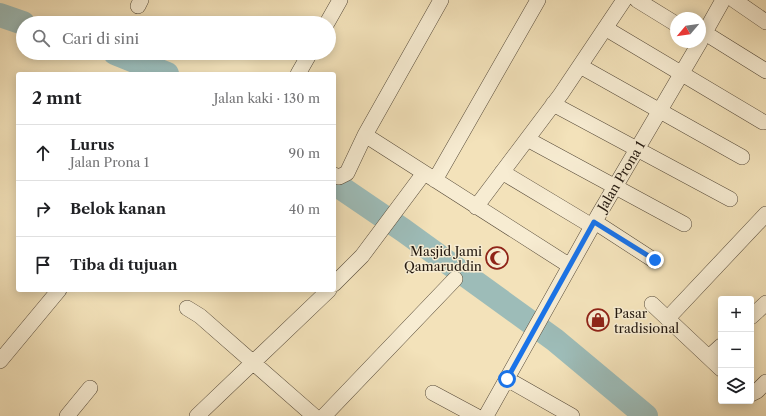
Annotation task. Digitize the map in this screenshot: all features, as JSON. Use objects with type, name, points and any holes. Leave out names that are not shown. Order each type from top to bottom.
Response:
[{"type":"street","points":[[331,16],[340,0]]},
{"type":"street","points":[[336,176],[339,177],[347,173],[365,135],[441,0]]},
{"type":"street","points":[[336,282],[362,256],[429,176],[538,0]]},
{"type":"street","points":[[476,206],[553,104],[624,0]]},
{"type":"street","points":[[637,0],[670,20]]},
{"type":"street","name":"Jalan Prona 1","points":[[706,30],[723,0]]},
{"type":"street","points":[[734,0],[766,22]]},
{"type":"street","points":[[605,28],[763,122]]},
{"type":"street","points":[[706,41],[766,71]]},
{"type":"street","name":"Jalan Prona 1","points":[[486,416],[593,224],[696,48]]},
{"type":"street","points":[[299,72],[306,60]]},
{"type":"street","points":[[580,66],[742,156]]},
{"type":"street","points":[[553,104],[638,148],[730,199]]},
{"type":"street","points":[[365,135],[570,266]]},
{"type":"street","points":[[527,139],[684,224]]},
{"type":"street","points":[[502,172],[655,260]]},
{"type":"street","points":[[668,318],[766,214]]},
{"type":"street","points":[[324,416],[455,279]]},
{"type":"street","points":[[0,361],[57,292]]},
{"type":"street","points":[[197,416],[327,292]]},
{"type":"street","points":[[754,314],[766,303]]},
{"type":"street","points":[[652,304],[720,368]]},
{"type":"street","points":[[187,308],[200,316],[314,416]]},
{"type":"street","points":[[709,357],[718,349]]},
{"type":"street","points":[[507,379],[572,416]]},
{"type":"street","points":[[754,392],[766,382]]},
{"type":"street","points":[[67,416],[90,388]]},
{"type":"street","points":[[433,392],[476,416]]},
{"type":"waterway","points":[[0,15],[16,21]]},
{"type":"waterway","points":[[132,60],[162,72]]},
{"type":"waterway","points":[[336,184],[403,230],[555,340],[646,416]]},
{"type":"place","name":"Masjid Jami Qamaruddin","points":[[497,258]]},
{"type":"place","name":"Pasar tradisional","points":[[598,320]]},
{"type":"route","points":[[507,379],[594,222],[655,260]]}]
